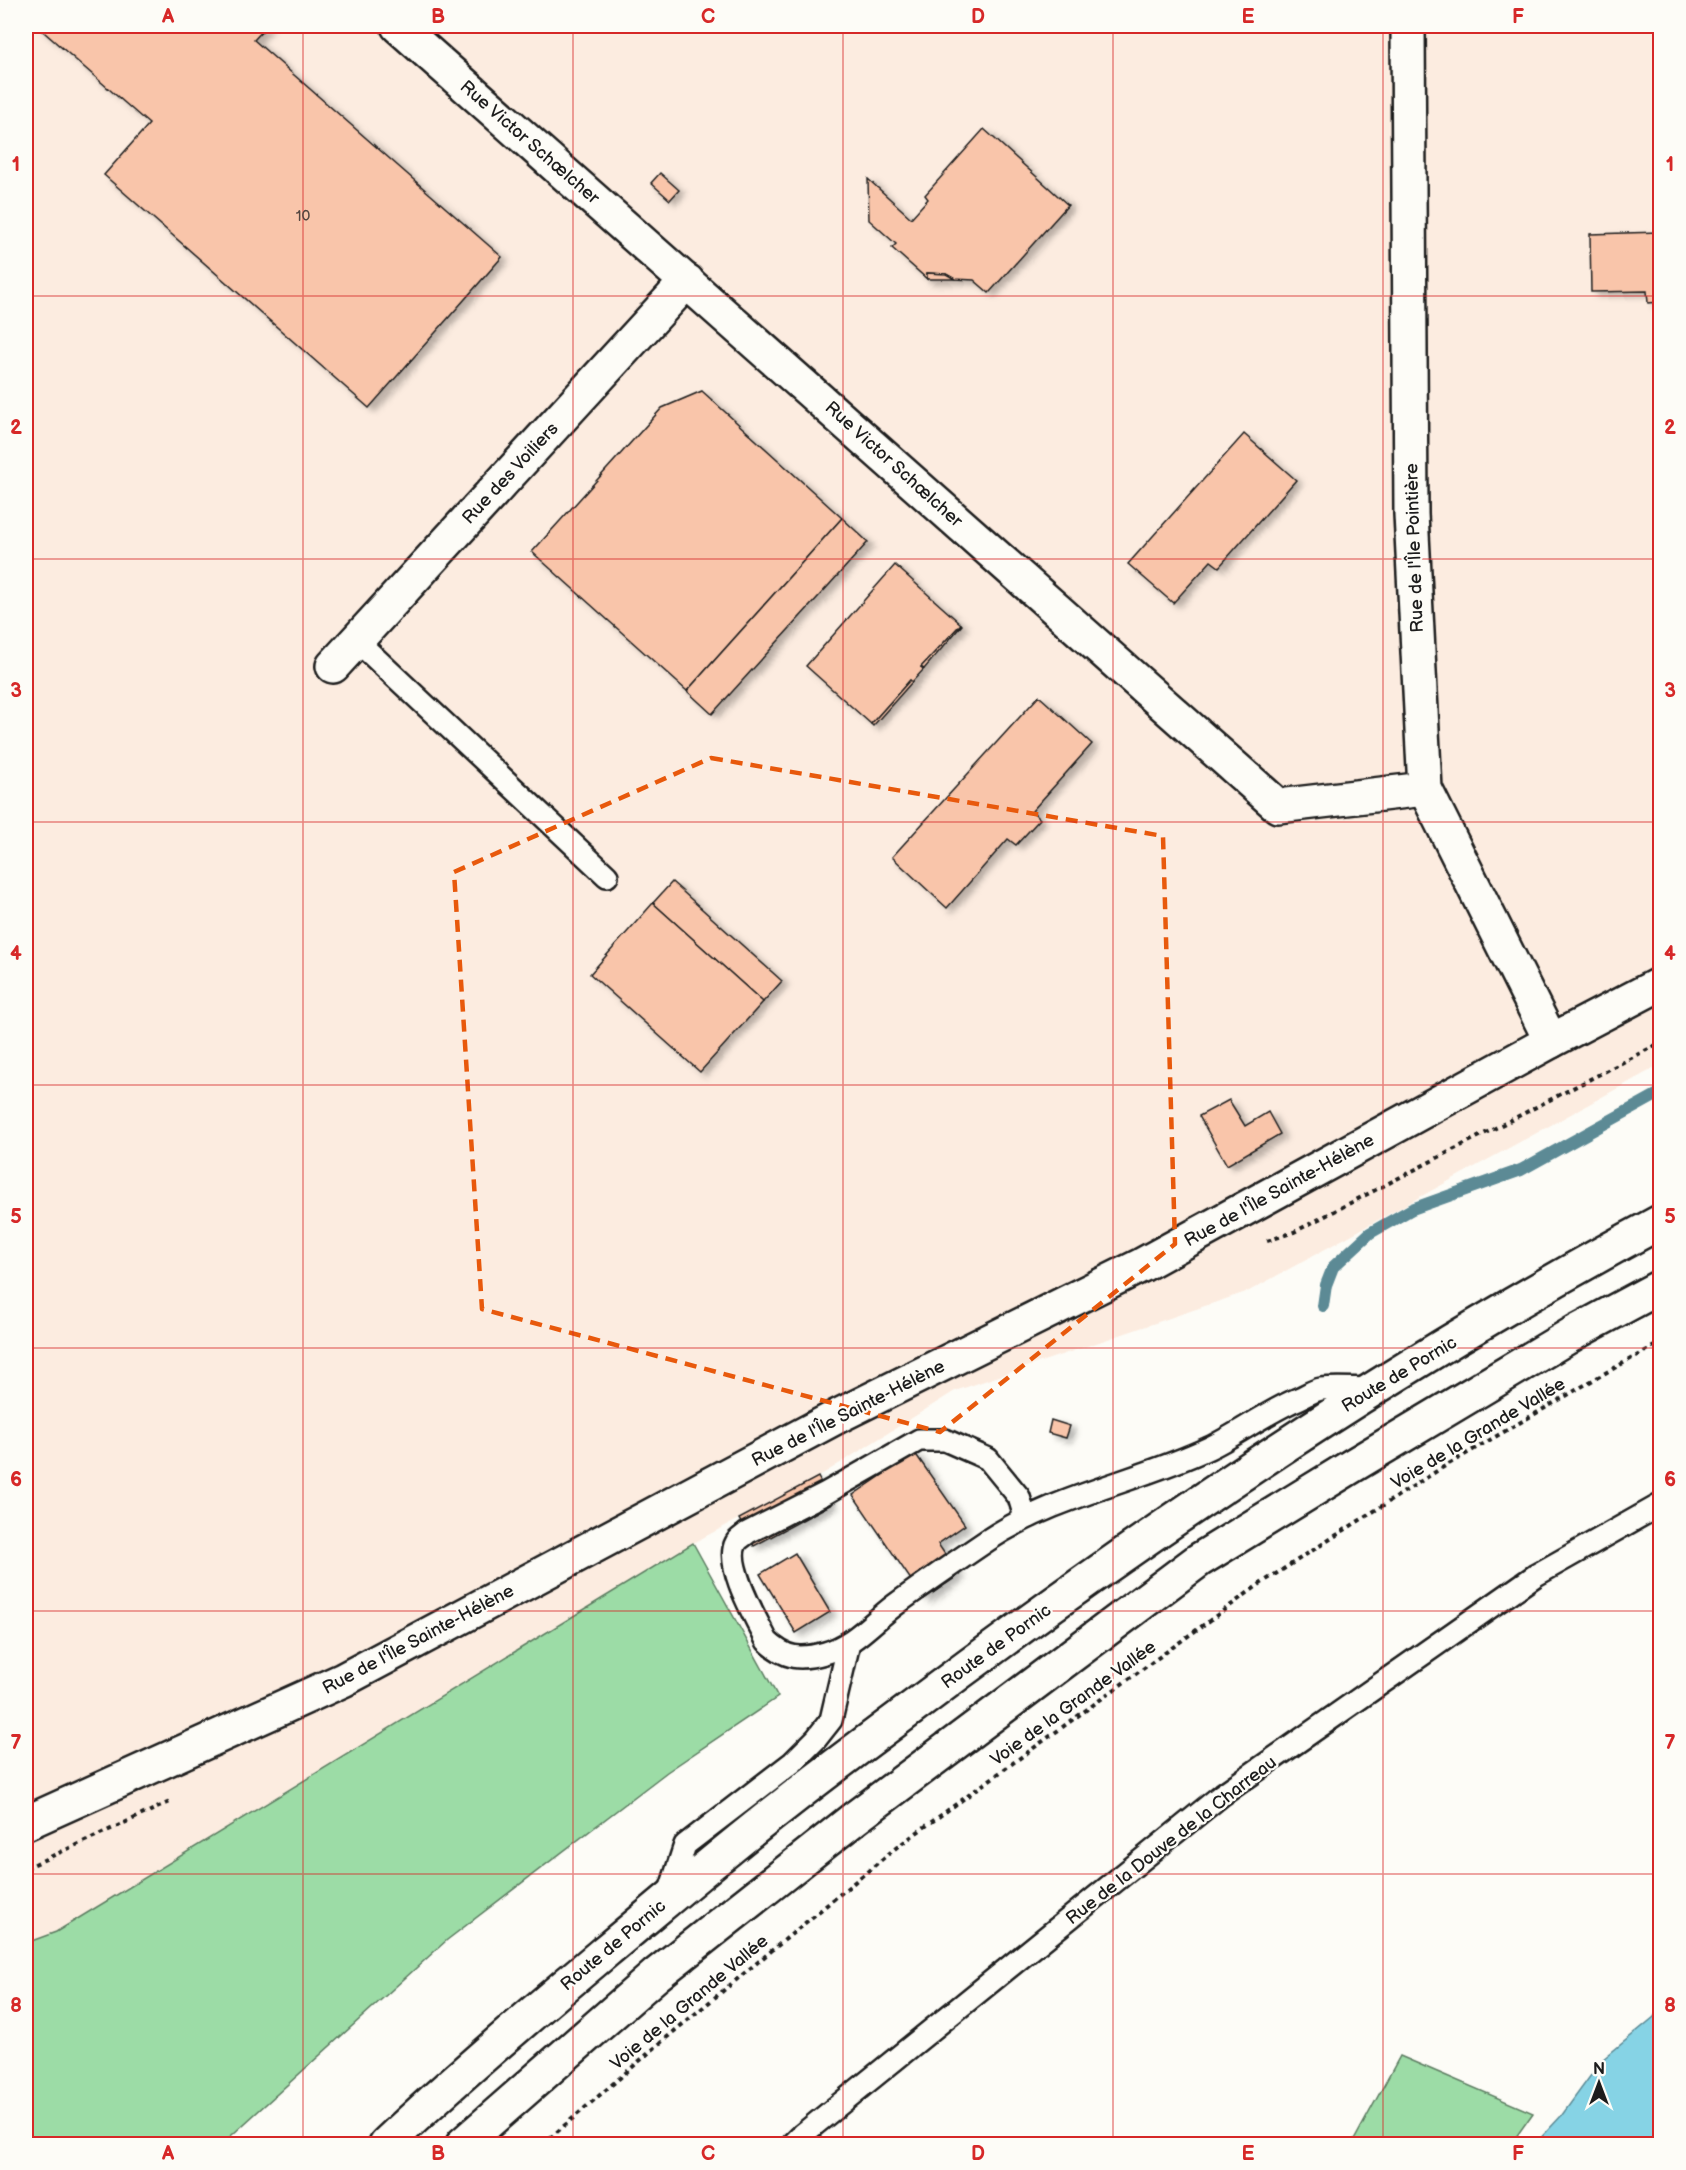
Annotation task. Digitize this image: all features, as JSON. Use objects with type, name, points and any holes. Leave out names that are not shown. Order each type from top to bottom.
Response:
[{"type":"main road","name":"Rue Victor Schœlcher","points":[[398,26],[1278,806],[1425,789]]},
{"type":"main road","name":"Rue de l'Île Pointière","points":[[1408,26],[1410,514],[1425,789],[1551,1041]]},
{"type":"main road","name":"Rue des Voiliers","points":[[333,666],[687,281]]},
{"type":"main road","name":"Rue de l'Île Sainte-Hélène","points":[[26,1823],[343,1680],[838,1416],[1142,1265],[1551,1041],[1660,984]]},
{"type":"main road","name":"Route de Pornic","points":[[386,2145],[525,2019],[784,1804],[993,1647],[1166,1525],[1372,1389],[1582,1264],[1660,1222]]},
{"type":"main road","points":[[463,2145],[683,1954],[855,1818],[1199,1560],[1341,1472],[1576,1332],[1660,1287]]},
{"type":"lane","points":[[356,640],[607,876]]},
{"type":"lane","points":[[1025,1517],[1019,1497],[988,1459],[945,1440],[919,1440],[826,1493],[747,1533],[736,1542],[734,1570],[767,1641],[787,1657],[825,1653],[849,1643],[893,1606],[1025,1517],[1165,1467],[1211,1447],[1286,1404],[1320,1389],[1372,1389]]},
{"type":"lane","name":"Rue de la Douve de la Charreau","points":[[794,2145],[803,2134],[1223,1794],[1536,1575],[1660,1505]]},
{"type":"lane","points":[[667,1900],[685,1845],[793,1762],[831,1720],[849,1643]]},
{"type":"path","name":"Voie de la Grande Vallée","points":[[543,2145],[672,2032],[897,1847],[1260,1584],[1440,1469],[1660,1343]]},
{"type":"highlighted area","points":[[711,758],[1163,836],[1175,1244],[940,1432],[482,1309],[454,872]]},
{"type":"shaded area","points":[[26,26],[1660,26],[1660,1065],[1249,1291],[955,1391],[818,1477],[693,1543],[56,1932],[26,1943]]},
{"type":"green space","points":[[693,1543],[778,1697],[667,1772],[447,1940],[222,2144],[26,2144],[26,1943],[56,1932]]},
{"type":"green space","points":[[1400,2056],[1533,2113],[1511,2144],[1352,2144]]},
{"type":"water","points":[[1660,2007],[1660,2144],[1535,2144],[1562,2115],[1602,2060],[1654,2017]]},
{"type":"building","points":[[37,26],[267,26],[254,40],[502,257],[369,408],[104,175],[149,124]]},
{"type":"building","points":[[984,129],[1068,205],[989,293],[974,280],[955,279],[946,274],[927,273],[927,279],[892,248],[896,244],[869,220],[868,179],[911,218],[928,199],[925,195]]},
{"type":"building","points":[[660,173],[679,190],[670,200],[651,183]]},
{"type":"building","points":[[1660,232],[1660,302],[1648,303],[1647,291],[1591,292],[1590,234]]},
{"type":"building","points":[[927,273],[946,274],[955,279],[927,279]]},
{"type":"building","points":[[702,391],[842,518],[687,691],[532,552],[662,408]]},
{"type":"building","points":[[1244,434],[1296,480],[1219,567],[1211,561],[1173,603],[1128,564]]},
{"type":"building","points":[[842,518],[868,542],[712,714],[687,691]]},
{"type":"building","points":[[895,565],[961,624],[921,667],[924,669],[912,682],[910,680],[871,724],[806,666]]},
{"type":"building","points":[[961,624],[924,669],[921,667]]},
{"type":"building","points":[[910,680],[912,682],[873,726],[871,724]]},
{"type":"building","points":[[1039,696],[1092,744],[1032,811],[1040,819],[1016,845],[1008,839],[947,908],[892,857]]},
{"type":"building","points":[[672,882],[782,981],[763,1002],[653,903]]},
{"type":"building","points":[[653,903],[763,1002],[700,1072],[590,974]]},
{"type":"building","points":[[1229,1100],[1245,1126],[1268,1112],[1280,1134],[1227,1165],[1199,1116]]},
{"type":"building","points":[[1051,1420],[1070,1426],[1066,1438],[1048,1433]]},
{"type":"building","points":[[915,1453],[965,1525],[938,1544],[959,1575],[924,1599],[853,1495]]},
{"type":"building","points":[[818,1477],[832,1504],[754,1546],[739,1519]]},
{"type":"building","points":[[795,1553],[830,1612],[796,1633],[760,1574]]},
{"type":"waterway","points":[[1323,1306],[1326,1285],[1333,1267],[1370,1233],[1412,1209],[1521,1170],[1660,1093]]}]
